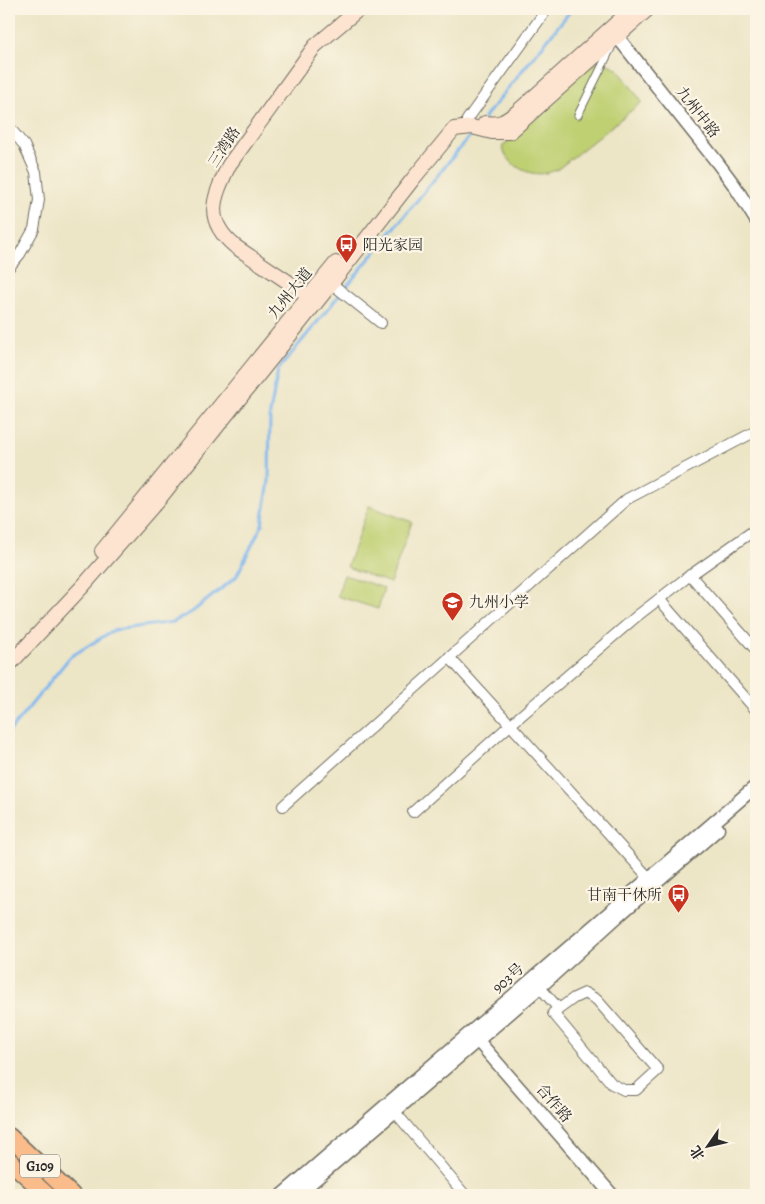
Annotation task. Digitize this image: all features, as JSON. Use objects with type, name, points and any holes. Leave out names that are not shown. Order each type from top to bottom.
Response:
[{"type":"highway","name":"G109","points":[[9,1136],[72,1195]]},
{"type":"highway","name":"G109","points":[[9,1160],[48,1195]]},
{"type":"main road","name":"三湾路","points":[[309,296],[236,247],[226,238],[218,227],[214,214],[214,200],[228,165],[315,46],[359,9]]},
{"type":"main road","points":[[614,32],[632,9]]},
{"type":"main road","points":[[471,123],[494,128],[505,121],[614,32],[648,9]]},
{"type":"main road","name":"九州大道","points":[[9,652],[85,572],[309,296],[330,283],[444,130],[452,124],[471,123]]},
{"type":"main road","points":[[9,665],[83,586],[160,498],[330,283]]},
{"type":"street","points":[[471,123],[547,9]]},
{"type":"street","points":[[578,115],[614,32]]},
{"type":"street","name":"九州中路","points":[[614,32],[717,162],[756,220]]},
{"type":"street","points":[[9,127],[24,145],[36,172],[39,200],[34,229],[20,254],[9,267]]},
{"type":"street","points":[[330,283],[381,323]]},
{"type":"street","points":[[283,806],[627,499],[756,431]]},
{"type":"street","points":[[413,812],[636,616],[756,530]]},
{"type":"street","points":[[690,576],[756,650]]},
{"type":"street","points":[[659,599],[756,710]]},
{"type":"street","points":[[449,657],[649,878]]},
{"type":"street","name":"903号","points":[[282,1195],[392,1107],[536,983],[680,850],[756,786]]},
{"type":"street","points":[[559,1009],[536,983],[618,916],[756,796]]},
{"type":"street","points":[[585,993],[597,1000],[658,1070],[636,1090],[624,1090],[612,1084],[553,1013],[559,1009],[574,998],[585,993]]},
{"type":"street","name":"合作路","points":[[474,1036],[612,1195]]},
{"type":"street","points":[[297,1195],[392,1107],[465,1195]]},
{"type":"green space","points":[[602,63],[618,69],[642,102],[558,169],[540,174],[526,171],[514,164],[502,147],[586,68]]},
{"type":"green space","points":[[369,506],[412,522],[390,583],[347,567]]},
{"type":"green space","points":[[344,575],[384,588],[378,609],[337,596]]},
{"type":"waterway","points":[[484,118],[572,9]]},
{"type":"waterway","points":[[9,732],[70,657],[114,630],[173,622],[192,612],[236,577],[262,525],[269,481],[270,414],[278,370],[474,131]]},
{"type":"place","name":"阳光家园","points":[[347,264]]},
{"type":"place","name":"九州小学","points":[[453,621]]},
{"type":"place","name":"甘南干休所","points":[[678,914]]}]
